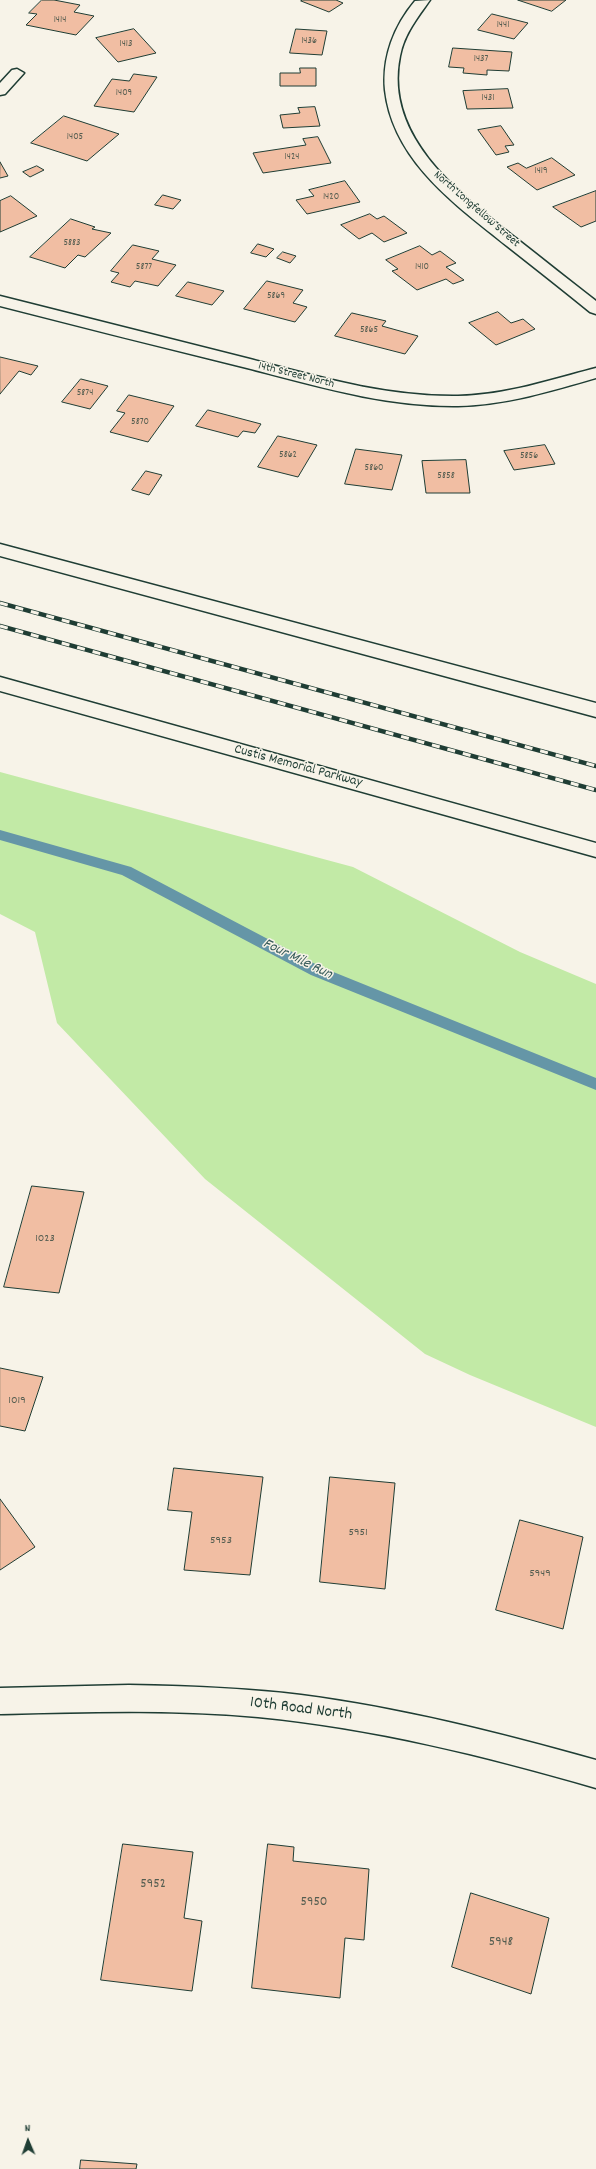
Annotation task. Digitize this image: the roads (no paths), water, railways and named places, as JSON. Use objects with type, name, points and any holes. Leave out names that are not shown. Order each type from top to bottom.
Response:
[{"type":"main road","name":"North Longfellow Street","points":[[423,0],[412,14],[392,54],[391,94],[394,110],[407,139],[424,164],[480,217],[596,308]]},
{"type":"main road","points":[[0,91],[16,73]]},
{"type":"main road","name":"14th Street North","points":[[0,301],[340,387],[401,398],[448,401],[499,398],[596,373]]},
{"type":"main road","points":[[0,550],[596,710]]},
{"type":"main road","name":"Custis Memorial Parkway","points":[[0,684],[596,850]]},
{"type":"main road","name":"10th Road North","points":[[0,1701],[134,1699],[214,1702],[285,1707],[369,1719],[463,1738],[596,1774]]},
{"type":"waterway","name":"Four Mile Run","points":[[0,835],[126,871],[316,971],[596,1084]]},
{"type":"railway","points":[[0,603],[596,766]]},
{"type":"railway","points":[[0,626],[596,790]]}]
